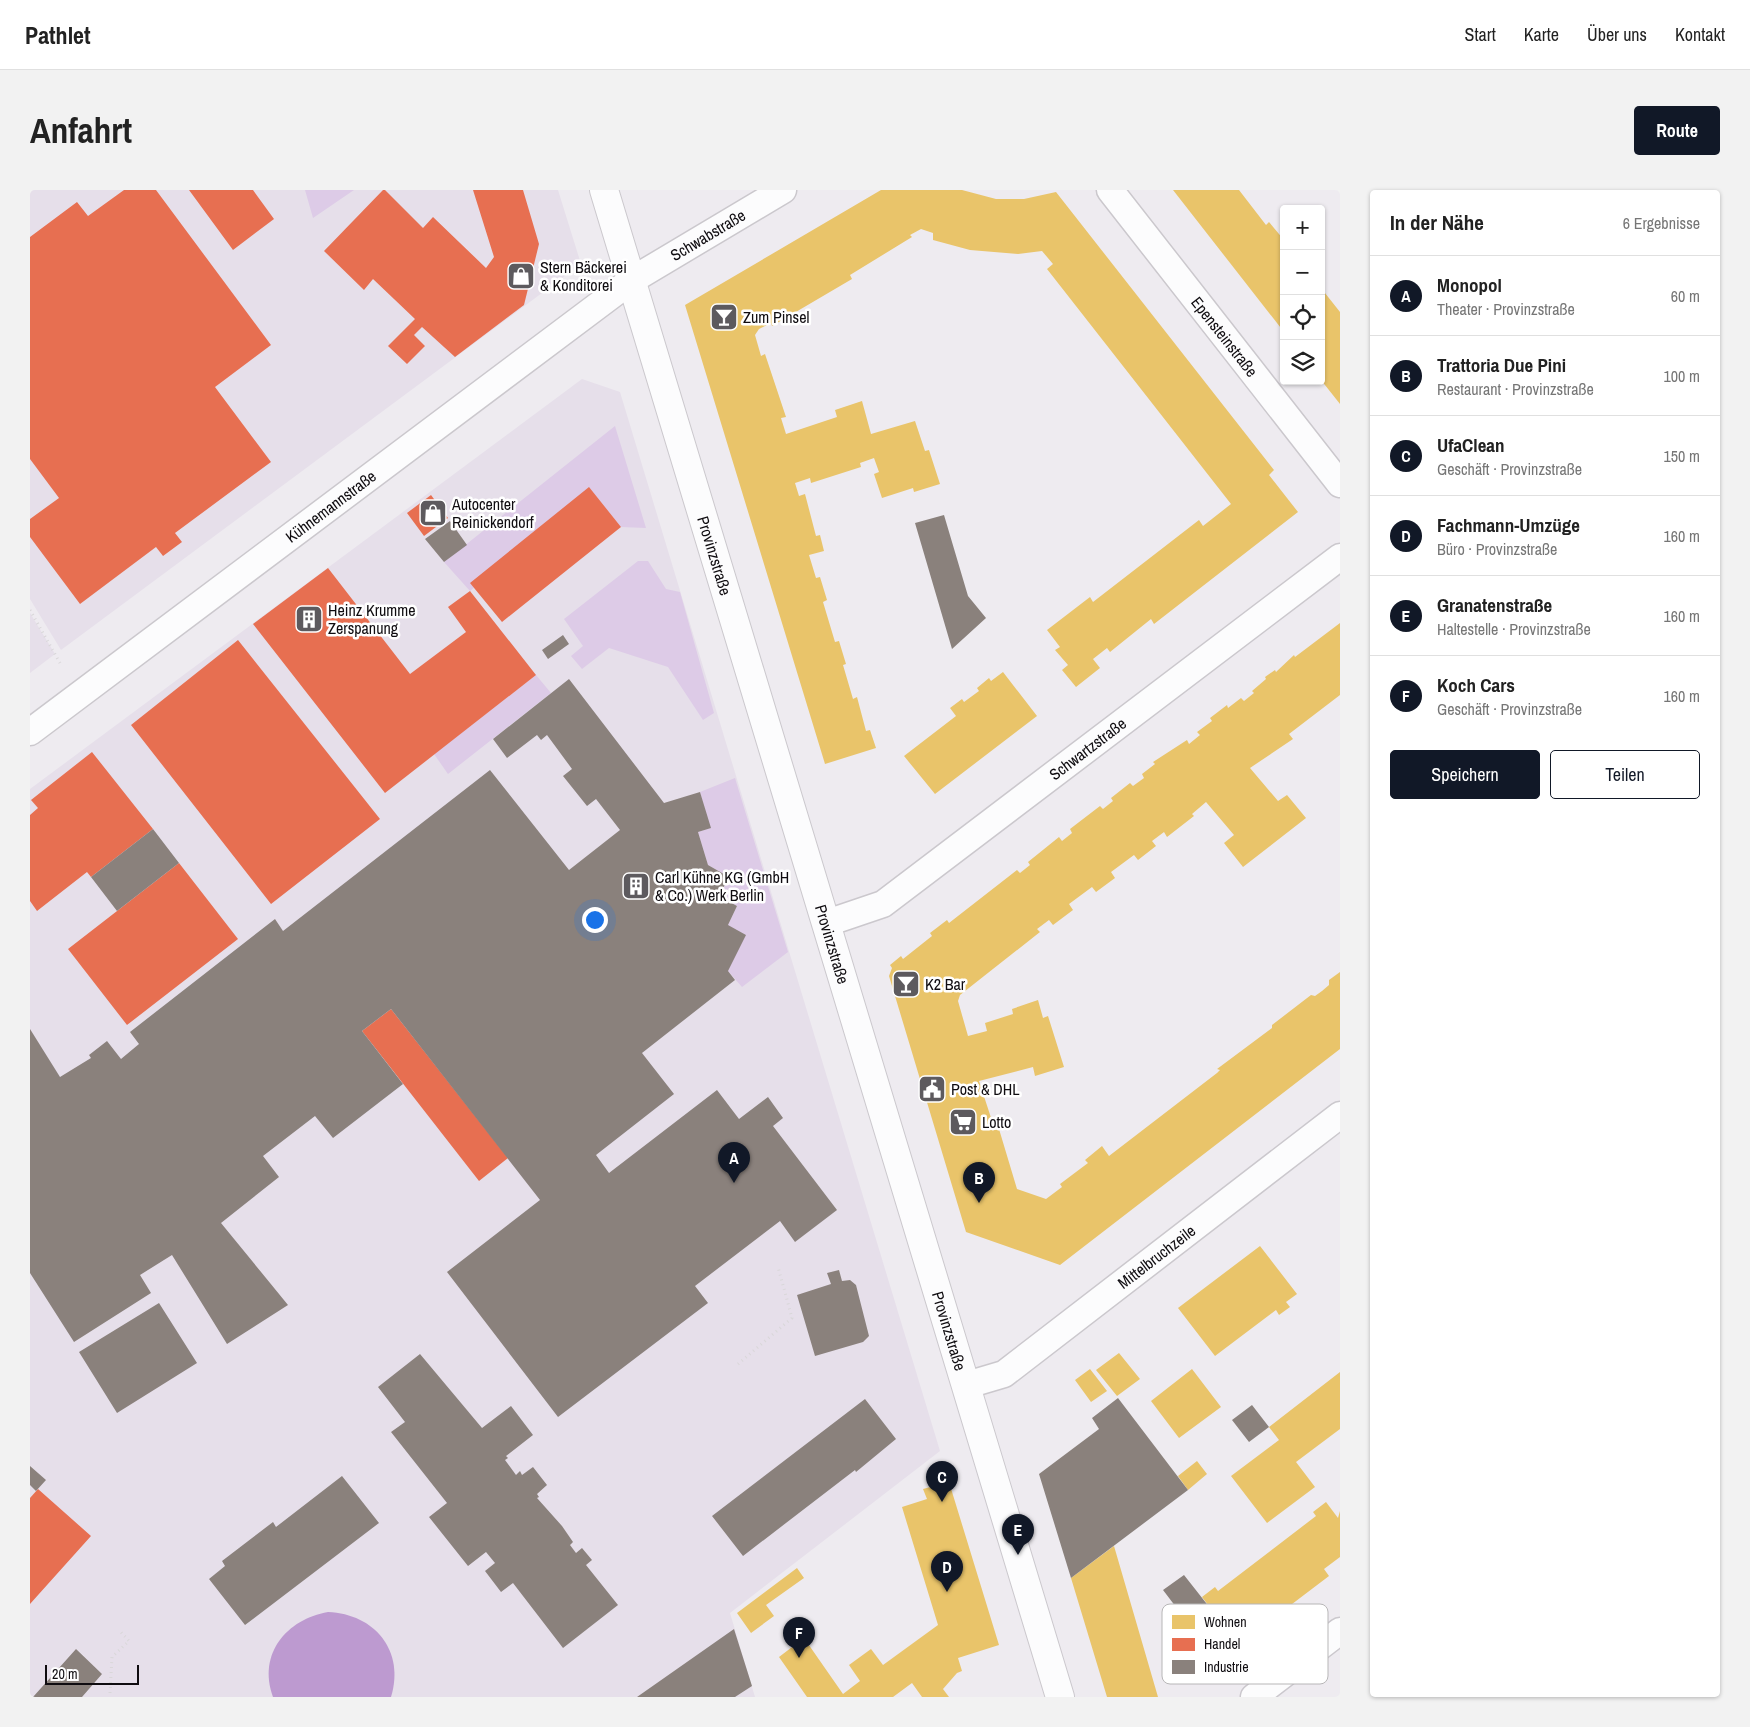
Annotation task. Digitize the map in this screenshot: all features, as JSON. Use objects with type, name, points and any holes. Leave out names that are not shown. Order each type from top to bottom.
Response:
[{"type":"main road","name":"Provinzstraße","points":[[604,190],[1060,1697]]},
{"type":"street","name":"Schwabstraße","points":[[632,280],[783,190]]},
{"type":"street","name":"Epensteinstraße","points":[[1110,190],[1340,484]]},
{"type":"street","name":"Kühnemannstraße","points":[[30,732],[632,280]]},
{"type":"street","name":"Schwartzstraße","points":[[827,923],[883,904],[1340,557]]},
{"type":"street","name":"Mittelbruchzeile","points":[[967,1385],[1004,1374],[1340,1115]]},
{"type":"street","points":[[1328,1640],[1340,1631]]},
{"type":"street","points":[[1254,1697],[1271,1684]]},
{"type":"path","points":[[30,610],[60,663]]},
{"type":"path","points":[[738,1364],[792,1318],[778,1267]]},
{"type":"path","points":[[110,1693],[112,1656],[129,1641],[119,1630]]},
{"type":"shaded area","points":[[30,190],[558,190],[581,264],[61,650],[30,599]]},
{"type":"shaded area","points":[[305,190],[354,190],[313,218]]},
{"type":"shaded area","points":[[582,379],[620,392],[940,1451],[730,1613],[755,1697],[30,1697],[30,789]]},
{"type":"shaded area","points":[[615,426],[646,528],[621,527],[589,488],[470,591],[444,562]]},
{"type":"shaded area","points":[[638,561],[648,561],[666,589],[680,592],[714,713],[703,720],[668,667],[609,648],[582,669],[571,656],[583,646],[564,619]]},
{"type":"shaded area","points":[[30,613],[55,654],[30,673]]},
{"type":"shaded area","points":[[536,675],[551,693],[448,774],[434,754]]},
{"type":"shaded area","points":[[735,778],[788,952],[742,987],[728,971],[728,925],[737,906],[719,896],[729,877],[708,865],[698,832],[710,828],[700,792]]},
{"type":"shaded area","points":[[328,1612],[345,1614],[360,1620],[382,1638],[390,1650],[394,1665],[391,1697],[273,1697],[269,1681],[269,1667],[279,1641],[300,1622]]},
{"type":"building: Wohnen","points":[[881,190],[962,190],[996,199],[1024,199],[1056,192],[1274,470],[1269,475],[1298,512],[1154,624],[1151,619],[1110,652],[1107,648],[1093,659],[1100,668],[1076,687],[1062,670],[1068,665],[1055,650],[1060,647],[1047,630],[1090,597],[1093,602],[1199,520],[1203,526],[1231,504],[1047,269],[1053,264],[1042,251],[1018,254],[970,250],[933,240],[933,233],[921,229],[910,235],[912,237],[850,275],[852,279],[772,326],[771,323],[759,329],[755,335],[761,356],[765,354],[786,417],[781,418],[786,434],[837,417],[835,410],[862,401],[871,434],[915,421],[925,451],[929,450],[940,484],[914,492],[913,488],[882,498],[874,474],[879,472],[874,458],[860,463],[861,467],[811,483],[810,478],[795,483],[799,496],[805,494],[816,536],[820,535],[824,551],[809,555],[816,578],[820,577],[827,600],[823,602],[835,642],[839,641],[846,664],[843,665],[853,699],[857,697],[866,731],[870,730],[876,748],[825,764],[685,305]]},
{"type":"building: Wohnen","points":[[1173,190],[1239,190],[1266,225],[1269,222],[1280,235],[1280,327]]},
{"type":"building: Wohnen","points":[[1325,293],[1340,312],[1340,404],[1325,385]]},
{"type":"building: Wohnen","points":[[1340,623],[1340,695],[1289,734],[1293,739],[1250,768],[1278,801],[1287,795],[1306,818],[1243,867],[1224,843],[1234,835],[1206,802],[1192,814],[1194,816],[1167,837],[1164,832],[1152,841],[1156,846],[1138,860],[1134,855],[1111,872],[1115,878],[1096,892],[1092,887],[1069,904],[1073,910],[1053,925],[1049,920],[1037,929],[1040,932],[960,995],[958,1001],[968,1036],[987,1031],[985,1023],[1013,1014],[1012,1009],[1038,1000],[1043,1018],[1048,1016],[1064,1067],[1035,1076],[1033,1067],[979,1081],[995,1130],[999,1129],[1017,1189],[1046,1199],[1062,1187],[1060,1184],[1088,1163],[1085,1160],[1102,1146],[1109,1156],[1217,1073],[1220,1070],[1217,1069],[1272,1028],[1272,1025],[1311,995],[1315,996],[1322,991],[1329,985],[1329,980],[1340,972],[1340,1049],[1060,1265],[966,1232],[889,976],[892,968],[890,965],[901,956],[903,959],[932,936],[930,933],[947,920],[949,923],[1017,870],[1020,873],[1030,865],[1028,862],[1059,837],[1062,841],[1072,833],[1070,829],[1100,806],[1103,809],[1113,801],[1111,798],[1130,783],[1133,786],[1144,778],[1142,774],[1155,764],[1153,762],[1187,740],[1189,744],[1200,735],[1197,732],[1212,721],[1210,718],[1227,705],[1228,708],[1241,698],[1244,701],[1254,693],[1252,691],[1266,679],[1265,677],[1275,670],[1276,672],[1294,655],[1295,657]]},
{"type":"building: Wohnen","points":[[1003,672],[1037,716],[935,794],[904,756],[956,716],[950,708],[962,699],[964,702],[979,691],[977,688],[989,678],[991,681]]},
{"type":"building: Wohnen","points":[[1260,1246],[1297,1294],[1286,1302],[1290,1307],[1279,1315],[1276,1310],[1215,1356],[1178,1308]]},
{"type":"building: Wohnen","points":[[1119,1353],[1140,1379],[1117,1396],[1096,1370]]},
{"type":"building: Wohnen","points":[[1090,1369],[1107,1391],[1091,1402],[1075,1380]]},
{"type":"building: Wohnen","points":[[1192,1369],[1221,1407],[1179,1438],[1151,1401]]},
{"type":"building: Wohnen","points":[[1340,1372],[1340,1429],[1296,1462],[1315,1487],[1267,1523],[1231,1476],[1279,1440],[1269,1427]]},
{"type":"building: Wohnen","points":[[1197,1461],[1207,1474],[1188,1490],[1178,1476]]},
{"type":"building: Wohnen","points":[[949,1482],[999,1645],[958,1658],[962,1671],[957,1673],[943,1689],[949,1697],[922,1697],[912,1683],[893,1697],[807,1697],[779,1657],[804,1638],[843,1694],[860,1681],[849,1665],[871,1649],[883,1665],[938,1625],[902,1507],[927,1499],[923,1489]]},
{"type":"building: Wohnen","points":[[1326,1502],[1338,1518],[1340,1511],[1340,1557],[1324,1569],[1329,1576],[1292,1604],[1207,1604],[1202,1597],[1215,1587],[1218,1591],[1316,1516],[1313,1512]]},
{"type":"building: Wohnen","points":[[1114,1546],[1158,1697],[1107,1697],[1071,1578]]},
{"type":"building: Wohnen","points":[[797,1568],[804,1578],[766,1605],[774,1616],[751,1633],[737,1613]]},
{"type":"building: Handel","points":[[124,190],[156,190],[271,345],[215,387],[271,462],[175,533],[182,542],[163,556],[156,547],[80,604],[30,537],[30,519],[59,498],[30,459],[30,237],[77,202],[88,216]]},
{"type":"building: Handel","points":[[189,190],[253,190],[274,219],[233,250]]},
{"type":"building: Handel","points":[[383,190],[423,228],[433,217],[486,268],[494,257],[473,190],[523,190],[539,244],[524,305],[455,357],[422,327],[414,335],[425,346],[407,364],[388,346],[415,319],[373,279],[364,290],[324,251]]},
{"type":"building: Handel","points":[[589,487],[621,527],[502,622],[470,583]]},
{"type":"building: Handel","points":[[431,495],[448,518],[424,536],[407,513]]},
{"type":"building: Handel","points":[[328,568],[410,674],[466,632],[448,607],[470,591],[536,675],[385,793],[253,624]]},
{"type":"building: Handel","points":[[238,640],[380,819],[271,904],[131,725]]},
{"type":"building: Handel","points":[[92,752],[153,829],[91,877],[87,872],[37,911],[30,901],[30,815],[38,808],[31,800]]},
{"type":"building: Handel","points":[[179,863],[238,939],[127,1025],[68,949]]},
{"type":"building: Handel","points":[[391,1009],[508,1158],[479,1181],[362,1031]]},
{"type":"building: Handel","points":[[38,1489],[91,1536],[30,1604],[30,1498]]},
{"type":"building: Industrie","points":[[944,515],[968,596],[986,618],[952,649],[915,523]]},
{"type":"building: Industrie","points":[[450,521],[467,545],[444,562],[425,539]]},
{"type":"building: Industrie","points":[[563,635],[569,644],[548,659],[542,650]]},
{"type":"building: Industrie","points":[[569,679],[664,803],[700,792],[711,828],[698,832],[708,865],[729,877],[719,896],[737,906],[728,925],[746,935],[728,971],[735,980],[642,1053],[674,1094],[596,1155],[609,1173],[717,1090],[739,1119],[768,1097],[783,1118],[773,1126],[837,1210],[795,1242],[780,1221],[695,1286],[708,1303],[558,1417],[447,1272],[540,1200],[391,1009],[362,1031],[403,1084],[333,1138],[315,1116],[263,1156],[279,1177],[221,1223],[288,1305],[227,1344],[172,1255],[140,1275],[151,1293],[74,1342],[30,1273],[30,1029],[60,1077],[91,1058],[89,1055],[107,1041],[121,1059],[139,1044],[130,1032],[275,919],[283,931],[490,770],[569,870],[620,830],[596,799],[587,806],[563,776],[572,769],[547,735],[541,740],[537,735],[507,758],[493,739]]},
{"type":"building: Industrie","points":[[153,829],[179,863],[117,911],[91,877]]},
{"type":"building: Industrie","points":[[839,1270],[842,1281],[850,1280],[856,1285],[869,1336],[863,1342],[815,1356],[797,1295],[831,1284],[827,1273]]},
{"type":"building: Industrie","points":[[159,1303],[197,1363],[117,1413],[79,1352]]},
{"type":"building: Industrie","points":[[420,1354],[482,1428],[511,1406],[533,1435],[506,1456],[508,1458],[505,1460],[516,1475],[520,1471],[522,1475],[533,1467],[547,1485],[537,1494],[539,1497],[537,1498],[562,1526],[573,1542],[570,1545],[576,1553],[582,1548],[592,1560],[586,1565],[618,1605],[563,1648],[513,1583],[501,1592],[485,1571],[495,1563],[486,1552],[468,1566],[429,1517],[447,1503],[391,1432],[405,1422],[378,1387]]},
{"type":"building: Industrie","points":[[1118,1398],[1188,1490],[1071,1578],[1039,1474],[1099,1429],[1092,1418]]},
{"type":"building: Industrie","points":[[865,1399],[896,1439],[856,1472],[855,1470],[743,1556],[712,1516]]},
{"type":"building: Industrie","points":[[1252,1405],[1269,1427],[1249,1442],[1232,1420]]},
{"type":"building: Industrie","points":[[30,1466],[46,1480],[36,1491],[30,1485]]},
{"type":"building: Industrie","points":[[342,1476],[379,1523],[245,1625],[209,1579],[225,1566],[222,1561],[273,1522],[276,1527]]},
{"type":"building: Industrie","points":[[1184,1575],[1207,1604],[1174,1604],[1163,1590]]},
{"type":"building: Industrie","points":[[734,1629],[752,1686],[735,1697],[637,1697]]},
{"type":"building: Industrie","points":[[76,1649],[102,1674],[82,1697],[33,1697]]},
{"type":"place","name":"Stern Bäckerei & Konditorei","points":[[521,276]]},
{"type":"place","name":"Zum Pinsel","points":[[724,317]]},
{"type":"place","name":"Autocenter Reinickendorf","points":[[433,513]]},
{"type":"place","name":"Heinz Krumme Zerspanung","points":[[309,619]]},
{"type":"place","name":"Carl Kühne KG (GmbH & Co.) Werk Berlin","points":[[636,886]]},
{"type":"place","name":"K2 Bar","points":[[906,984]]},
{"type":"place","name":"Post & DHL","points":[[932,1089]]},
{"type":"place","name":"Lotto","points":[[963,1122]]},
{"type":"place","name":"Monopol","points":[[734,1183]]},
{"type":"place","name":"Trattoria Due Pini","points":[[979,1203]]},
{"type":"place","name":"UfaClean","points":[[942,1502]]},
{"type":"place","name":"Granatenstraße","points":[[1018,1555]]},
{"type":"place","name":"Fachmann-Umzüge","points":[[947,1592]]},
{"type":"place","name":"Koch Cars","points":[[799,1658]]}]
